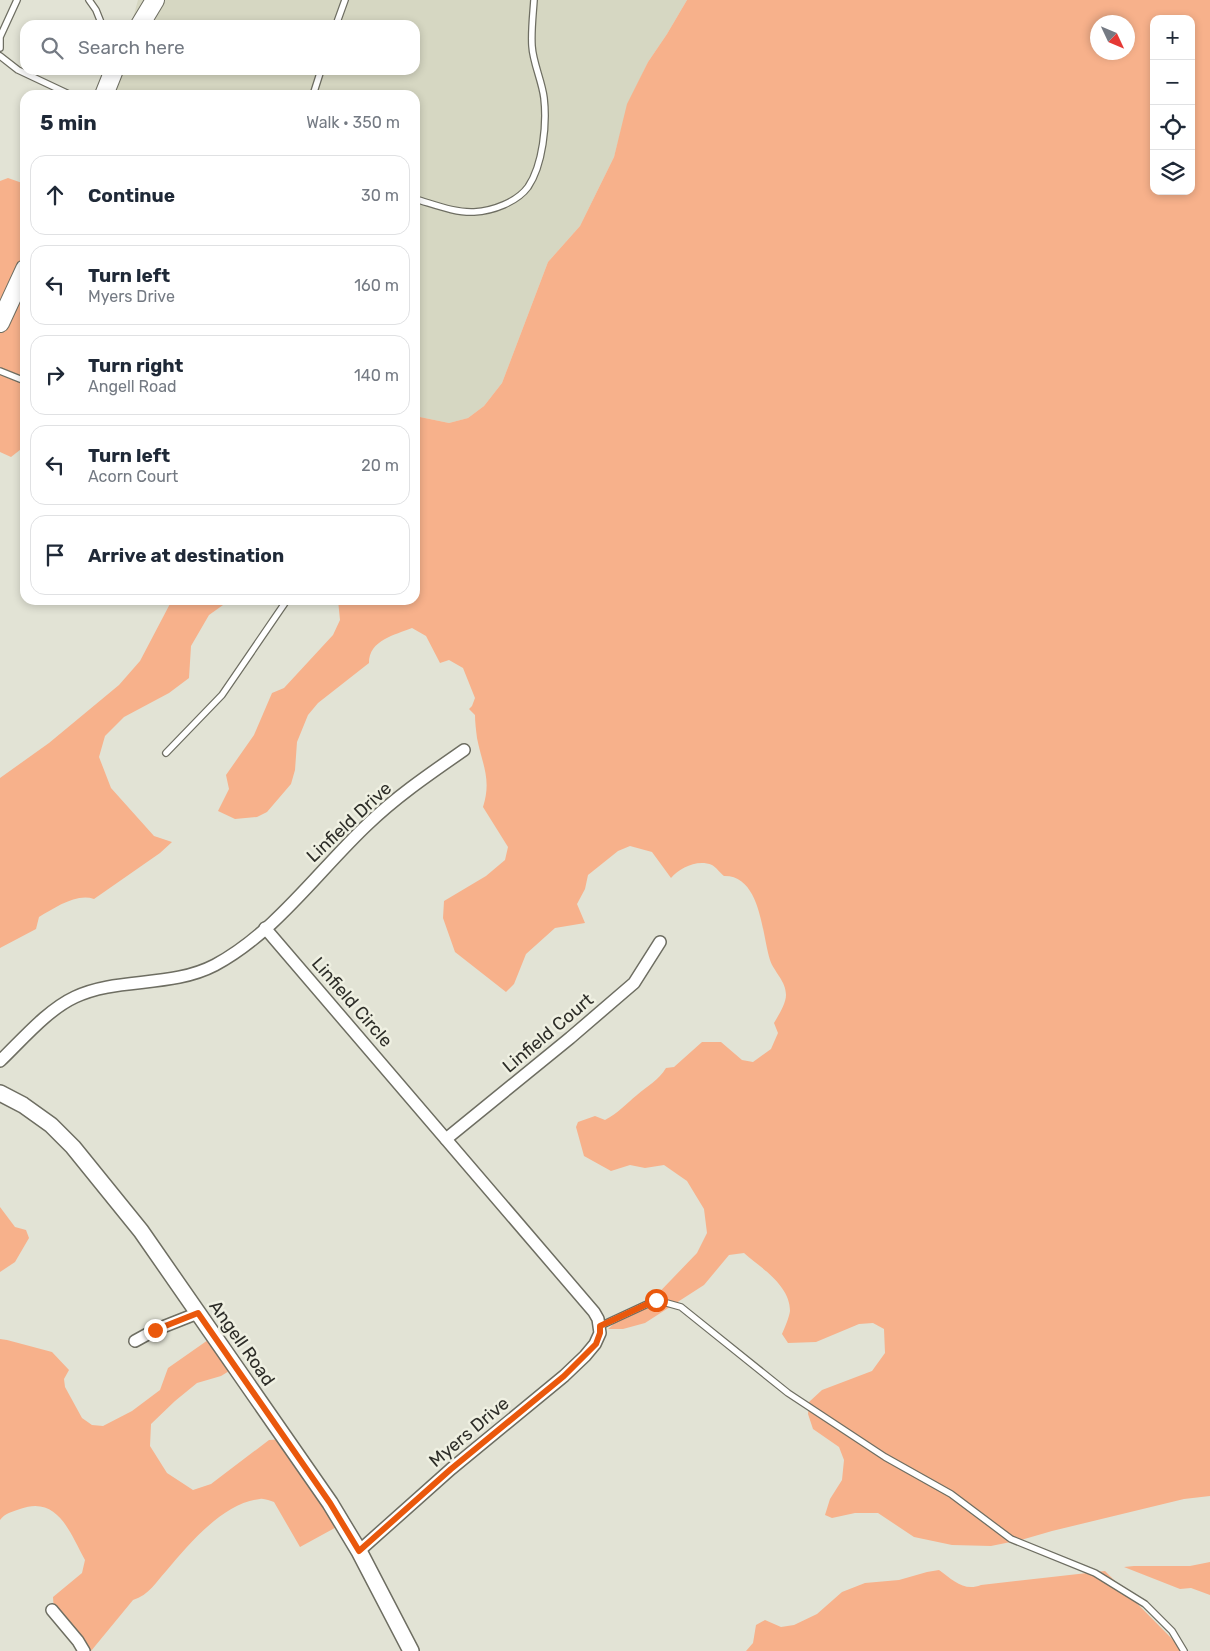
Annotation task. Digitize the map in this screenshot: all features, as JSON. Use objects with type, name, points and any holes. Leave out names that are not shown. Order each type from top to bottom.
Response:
[{"type":"main road","points":[[133,20],[140,0]]},
{"type":"main road","points":[[143,20],[155,0]]},
{"type":"main road","points":[[106,90],[112,75]]},
{"type":"main road","points":[[0,323],[20,279]]},
{"type":"street","name":"Linfield Drive","points":[[265,928],[368,823],[402,795],[464,750]]},
{"type":"street","points":[[0,1061],[57,1007],[74,997],[103,988],[190,975],[214,965],[242,947],[265,928]]},
{"type":"street","name":"Linfield Circle","points":[[265,928],[594,1312],[599,1332]]},
{"type":"street","name":"Linfield Court","points":[[446,1139],[634,983],[660,942]]},
{"type":"street","name":"Angell Road","points":[[0,1093],[23,1105],[51,1124],[73,1147],[141,1231],[330,1503],[359,1551],[411,1651]]},
{"type":"street","points":[[135,1341],[155,1330],[198,1313]]},
{"type":"street","name":"Myers Drive","points":[[359,1551],[451,1469],[564,1376],[596,1344],[599,1332]]},
{"type":"street","points":[[52,1610],[84,1651]]},
{"type":"lane","points":[[0,48],[0,37],[17,0]]},
{"type":"lane","points":[[89,0],[100,20]]},
{"type":"lane","points":[[338,20],[344,0]]},
{"type":"lane","points":[[420,199],[458,210],[474,212],[491,209],[506,204],[518,197],[527,188],[534,176],[539,162],[544,133],[544,99],[532,47],[534,0]]},
{"type":"lane","points":[[0,56],[20,71]]},
{"type":"lane","points":[[29,75],[60,90]]},
{"type":"lane","points":[[315,90],[319,75]]},
{"type":"lane","points":[[0,372],[20,379]]},
{"type":"lane","points":[[166,753],[222,695],[284,605]]},
{"type":"lane","points":[[599,1332],[656,1300],[681,1307],[788,1393],[885,1457],[952,1494],[1011,1538],[1095,1574],[1145,1604],[1172,1631],[1184,1651]]},
{"type":"shaded area","points":[[138,0],[687,0],[648,62],[628,104],[614,157],[580,226],[548,262],[502,383],[484,406],[468,418],[449,423],[420,417],[420,90],[107,90],[113,75],[420,75],[420,20],[132,20]]},
{"type":"shaded area","points":[[687,0],[1210,0],[1210,1496],[1184,1499],[991,1546],[952,1545],[914,1537],[878,1513],[855,1513],[832,1518],[825,1515],[830,1499],[842,1480],[844,1460],[839,1447],[813,1429],[808,1414],[809,1402],[822,1390],[872,1371],[885,1353],[884,1329],[873,1323],[859,1324],[816,1342],[788,1343],[782,1334],[790,1311],[785,1293],[766,1271],[744,1253],[729,1255],[704,1285],[645,1323],[623,1329],[608,1329],[631,1308],[646,1306],[697,1253],[707,1233],[704,1209],[687,1181],[664,1165],[645,1168],[630,1165],[611,1171],[584,1156],[576,1127],[578,1122],[595,1116],[605,1120],[610,1117],[656,1079],[666,1068],[674,1067],[702,1042],[721,1042],[742,1060],[753,1062],[771,1049],[778,1033],[774,1023],[785,1002],[785,990],[770,960],[758,908],[746,885],[736,878],[724,876],[714,866],[706,863],[689,866],[671,878],[652,852],[630,846],[618,851],[588,875],[585,889],[577,904],[585,923],[555,928],[526,954],[514,984],[506,992],[455,952],[443,918],[444,901],[486,876],[505,860],[508,847],[483,807],[487,788],[485,772],[477,738],[475,715],[469,709],[475,698],[463,668],[449,660],[440,663],[426,636],[412,628],[384,640],[373,649],[369,663],[318,703],[308,715],[297,742],[295,770],[291,784],[267,812],[257,817],[235,819],[218,811],[229,789],[226,775],[254,735],[272,693],[284,688],[333,635],[340,620],[338,605],[420,605],[420,417],[449,423],[468,418],[484,406],[502,383],[548,262],[580,226],[614,157],[627,104],[648,62]]},
{"type":"shaded area","points":[[8,178],[20,182],[20,450],[11,457],[0,452],[0,181]]},
{"type":"shaded area","points":[[169,605],[223,605],[209,615],[191,646],[189,678],[169,693],[124,717],[105,736],[99,757],[111,788],[154,836],[172,842],[160,853],[94,899],[80,898],[59,906],[39,917],[36,929],[0,948],[0,778],[49,743],[119,685],[140,661]]},
{"type":"shaded area","points":[[0,1207],[15,1227],[26,1230],[29,1238],[15,1262],[0,1272]]},
{"type":"shaded area","points":[[0,1339],[52,1352],[69,1370],[64,1379],[65,1387],[82,1418],[92,1425],[103,1426],[132,1411],[160,1390],[168,1368],[208,1340],[234,1368],[221,1376],[197,1383],[151,1424],[150,1446],[167,1473],[193,1490],[211,1484],[269,1440],[285,1439],[342,1524],[300,1547],[274,1502],[260,1499],[246,1502],[233,1508],[220,1516],[196,1537],[152,1588],[144,1595],[133,1600],[91,1651],[85,1651],[54,1612],[53,1597],[82,1573],[85,1560],[68,1528],[53,1512],[44,1507],[33,1506],[20,1509],[6,1514],[0,1520]]},
{"type":"shaded area","points":[[1210,1562],[1210,1595],[1191,1588],[1180,1589],[1124,1567],[1190,1566]]},
{"type":"shaded area","points":[[939,1570],[959,1584],[969,1587],[1105,1571],[1184,1651],[746,1651],[753,1643],[756,1625],[765,1620],[781,1627],[794,1625],[817,1614],[842,1592],[865,1583],[899,1580]]},
{"type":"route","points":[[155,1330],[198,1313],[330,1503],[359,1551],[451,1469],[564,1376],[596,1344],[600,1333],[600,1326],[656,1300]]}]
